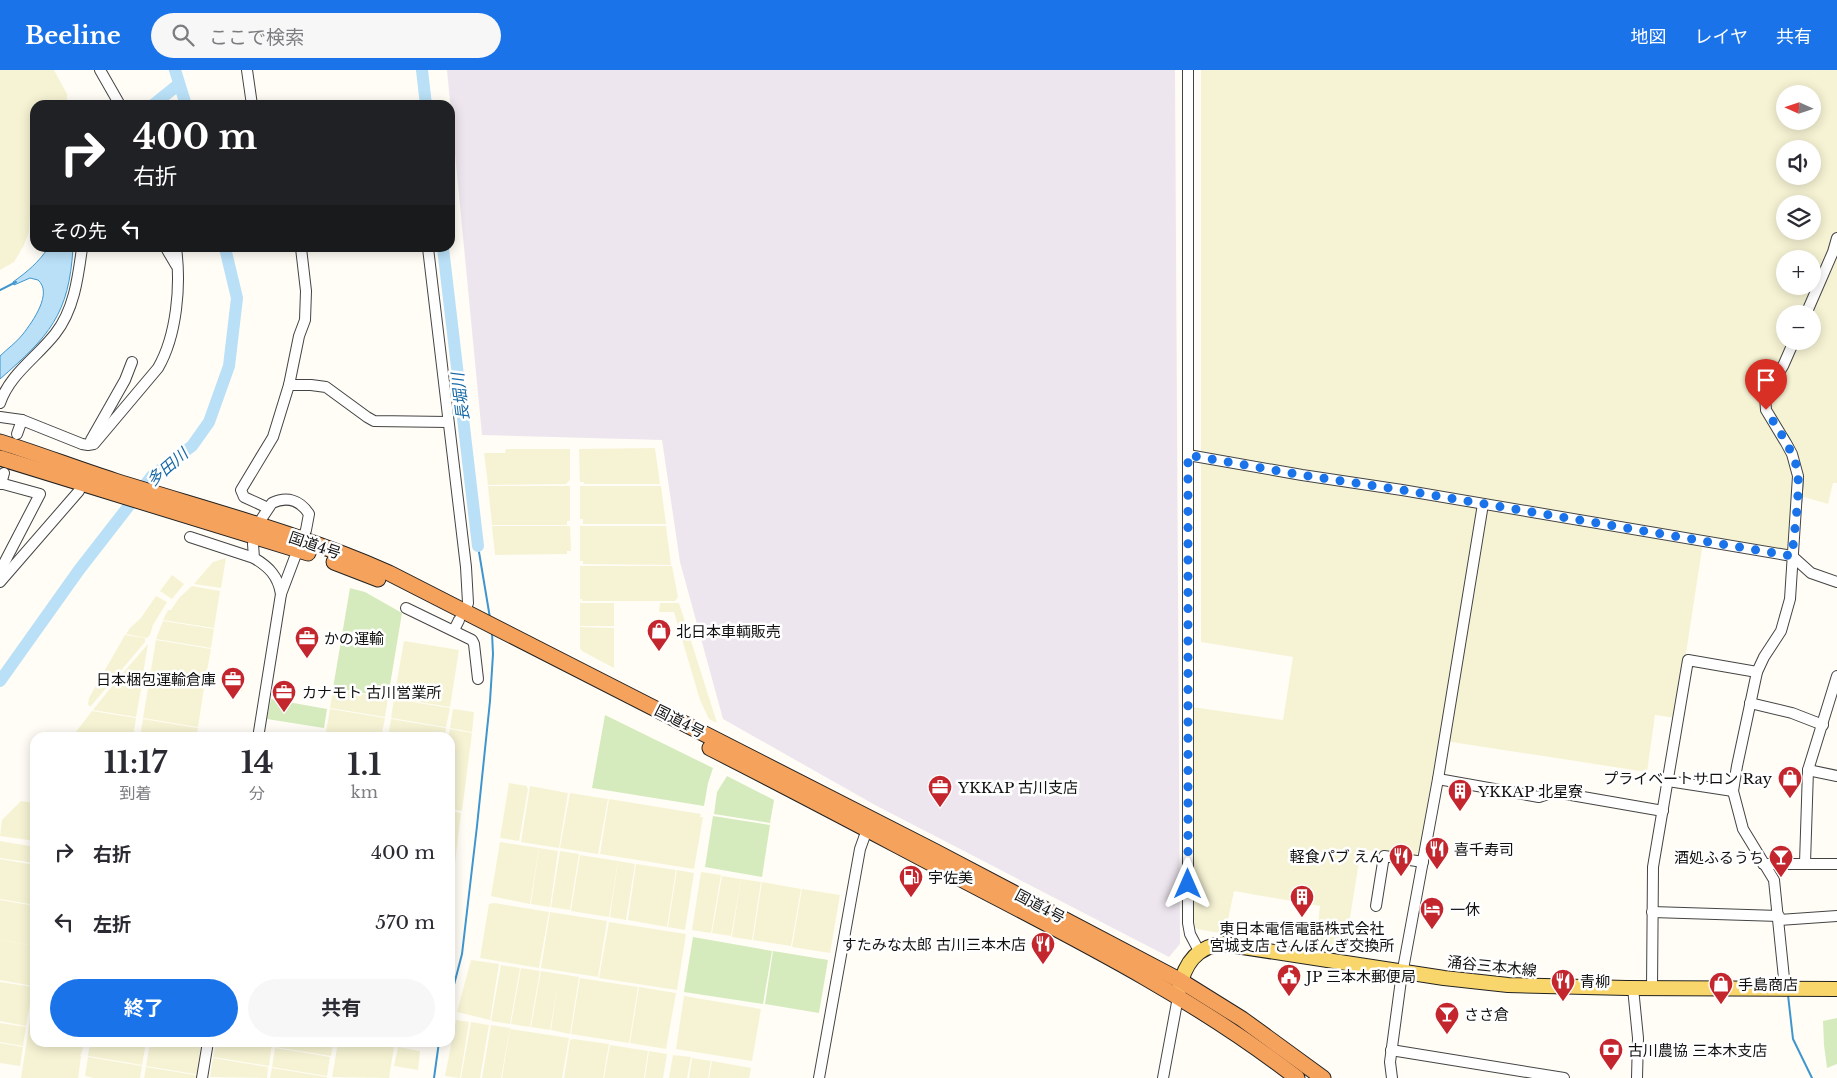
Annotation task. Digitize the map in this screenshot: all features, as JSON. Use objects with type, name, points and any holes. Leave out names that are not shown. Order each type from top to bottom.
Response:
[{"type":"highway","name":"国道4号","points":[[0,442],[113,486],[368,564],[465,621],[496,633],[1181,981],[1242,1019],[1323,1078]]},
{"type":"highway","name":"国道4号","points":[[2,465],[113,486]]},
{"type":"highway","name":"国道4号","points":[[869,824],[1178,997],[1297,1078]]},
{"type":"main road","name":"涌谷三本木線","points":[[1199,951],[1215,945],[1232,945],[1508,985],[1837,989]]},
{"type":"main road","points":[[1178,997],[1181,981],[1186,969],[1199,951]]},
{"type":"street","points":[[100,70],[117,100]]},
{"type":"street","points":[[247,70],[251,100]]},
{"type":"street","points":[[1188,70],[1188,923],[1190,934],[1199,951]]},
{"type":"street","points":[[1810,305],[1833,252],[1837,238]]},
{"type":"street","points":[[0,403],[10,382],[54,335],[66,316],[73,296],[81,252]]},
{"type":"street","points":[[168,252],[175,266],[178,265]]},
{"type":"street","points":[[0,417],[22,420],[88,445],[94,444],[158,368],[164,358],[177,299],[176,252]]},
{"type":"street","points":[[268,508],[244,498],[240,490],[273,437],[289,385],[299,336],[305,320],[306,291],[301,252]]},
{"type":"street","points":[[428,252],[466,567],[468,602],[465,621],[470,638],[474,644],[478,679]]},
{"type":"street","points":[[1785,988],[1774,880],[1742,829],[1733,791],[1736,766],[1752,704],[1757,672],[1764,657],[1781,631],[1790,599],[1798,483],[1797,468],[1789,448],[1766,410],[1765,403],[1768,390],[1783,366],[1790,350]]},
{"type":"street","points":[[88,445],[125,380],[132,362]]},
{"type":"street","points":[[289,385],[326,387],[374,421],[448,422]]},
{"type":"street","points":[[17,434],[22,420]]},
{"type":"street","points":[[1188,455],[1792,556],[1812,573],[1837,582]]},
{"type":"street","points":[[0,571],[40,494],[0,484],[2,465]]},
{"type":"street","points":[[0,582],[79,491]]},
{"type":"street","points":[[259,732],[281,594],[308,524],[308,514],[304,507],[297,502],[287,499],[272,503],[262,518]]},
{"type":"street","points":[[1392,1078],[1391,1050],[1401,980],[1438,779],[1483,504]]},
{"type":"street","points":[[190,537],[254,558],[268,566],[279,584],[281,594]]},
{"type":"street","points":[[253,544],[254,558]]},
{"type":"street","points":[[406,608],[465,621]]},
{"type":"street","points":[[1652,988],[1653,868],[1688,660],[1757,672]]},
{"type":"street","points":[[1805,863],[1808,770],[1837,676]]},
{"type":"street","points":[[1752,704],[1792,713],[1823,725]]},
{"type":"street","points":[[1808,770],[1837,776]]},
{"type":"street","points":[[1438,779],[1539,796],[1554,792],[1662,811]]},
{"type":"street","points":[[1668,781],[1733,791]]},
{"type":"street","points":[[819,1078],[853,884],[860,849],[869,824]]},
{"type":"street","points":[[1376,906],[1384,856],[1423,862]]},
{"type":"street","points":[[1763,864],[1837,864]]},
{"type":"street","points":[[1652,912],[1779,918],[1837,916]]},
{"type":"street","points":[[1633,988],[1638,1038],[1637,1078]]},
{"type":"street","points":[[1163,1078],[1178,997]]},
{"type":"street","points":[[202,1078],[207,1047]]},
{"type":"street","points":[[1391,1050],[1564,1078]]},
{"type":"shaded area","points":[[0,70],[54,70],[67,94],[67,100],[30,100],[29,232],[14,262],[0,270]]},
{"type":"shaded area","points":[[447,70],[1175,70],[1180,944],[1169,957],[875,805],[723,719],[680,562],[662,440],[482,435],[455,153],[455,100],[450,100]]},
{"type":"shaded area","points":[[1201,70],[1837,70],[1837,483],[1833,483],[1828,504],[1804,497],[1793,497],[1788,551],[1704,536],[1676,718],[1655,715],[1647,772],[1439,740],[1418,859],[1361,849],[1344,955],[1315,950],[1320,906],[1234,891],[1225,934],[1197,929],[1192,925],[1192,707],[1283,720],[1293,657],[1201,642]]},
{"type":"shaded area","points":[[655,448],[660,484],[584,484],[584,482],[580,482],[579,449]]},
{"type":"shaded area","points":[[506,449],[570,449],[570,480],[566,484],[488,485],[484,453],[505,453]]},
{"type":"shaded area","points":[[488,486],[570,486],[570,521],[567,521],[567,525],[492,525]]},
{"type":"shaded area","points":[[580,486],[661,486],[666,524],[583,524],[583,519],[580,519]]},
{"type":"shaded area","points":[[492,526],[570,526],[571,551],[567,551],[567,554],[495,555]]},
{"type":"shaded area","points":[[580,526],[666,526],[671,565],[583,564],[583,561],[580,561]]},
{"type":"shaded area","points":[[226,558],[221,588],[194,584],[213,562]]},
{"type":"shaded area","points":[[580,566],[672,566],[678,597],[675,601],[582,601],[580,599]]},
{"type":"shaded area","points":[[172,575],[184,584],[172,599],[160,591]]},
{"type":"shaded area","points":[[192,586],[220,591],[214,628],[163,620],[168,610],[171,610],[179,598]]},
{"type":"shaded area","points":[[156,596],[167,602],[153,625],[150,635],[147,638],[126,634],[141,618]]},
{"type":"shaded area","points":[[580,603],[614,603],[614,626],[580,626]]},
{"type":"shaded area","points":[[660,603],[679,603],[717,723],[709,719],[700,700],[674,612],[659,612]]},
{"type":"shaded area","points":[[163,621],[214,629],[211,648],[156,639]]},
{"type":"shaded area","points":[[580,627],[614,628],[614,668],[582,651],[580,648]]},
{"type":"shaded area","points":[[125,635],[145,638],[145,642],[90,707],[88,704],[89,698]]},
{"type":"shaded area","points":[[156,640],[211,649],[204,687],[151,678]]},
{"type":"shaded area","points":[[404,641],[459,650],[450,707],[394,698]]},
{"type":"shaded area","points":[[148,644],[143,674],[140,677],[122,674]]},
{"type":"shaded area","points":[[228,673],[245,675],[242,691],[225,689]]},
{"type":"shaded area","points":[[121,675],[143,678],[136,717],[93,710]]},
{"type":"shaded area","points":[[151,680],[204,688],[198,727],[143,718],[149,682]]},
{"type":"shaded area","points":[[333,689],[388,698],[385,717],[330,708]]},
{"type":"shaded area","points":[[394,699],[450,708],[446,727],[391,718]]},
{"type":"shaded area","points":[[330,709],[385,718],[382,732],[326,732]]},
{"type":"shaded area","points":[[453,709],[474,712],[472,732],[450,728]]},
{"type":"shaded area","points":[[92,711],[136,718],[134,732],[76,732]]},
{"type":"shaded area","points":[[143,719],[198,728],[197,732],[141,732]]},
{"type":"shaded area","points":[[391,719],[446,728],[446,732],[389,732]]},
{"type":"shaded area","points":[[450,729],[472,733],[462,811],[455,810],[455,732],[449,732]]},
{"type":"shaded area","points":[[509,783],[527,786],[528,789],[519,841],[500,838]]},
{"type":"shaded area","points":[[530,786],[568,793],[559,848],[521,842]]},
{"type":"shaded area","points":[[570,793],[608,799],[598,854],[560,848]]},
{"type":"shaded area","points":[[609,799],[701,814],[700,817],[703,817],[694,869],[600,854]]},
{"type":"shaded area","points":[[21,801],[30,802],[30,840],[0,836],[2,820]]},
{"type":"shaded area","points":[[455,812],[461,813],[455,863]]},
{"type":"shaded area","points":[[0,841],[30,846],[30,862],[0,858]]},
{"type":"shaded area","points":[[500,842],[539,848],[530,904],[491,896]]},
{"type":"shaded area","points":[[539,848],[558,851],[550,907],[531,904]]},
{"type":"shaded area","points":[[560,851],[579,854],[570,910],[551,907]]},
{"type":"shaded area","points":[[580,855],[618,861],[609,917],[571,911]]},
{"type":"shaded area","points":[[0,859],[30,864],[30,904],[0,899]]},
{"type":"shaded area","points":[[618,861],[635,864],[626,920],[610,917]]},
{"type":"shaded area","points":[[636,864],[676,870],[667,927],[628,920]]},
{"type":"shaded area","points":[[677,870],[694,873],[685,930],[668,927]]},
{"type":"shaded area","points":[[701,872],[721,875],[711,933],[692,930]]},
{"type":"shaded area","points":[[722,876],[741,879],[731,936],[712,933]]},
{"type":"shaded area","points":[[741,879],[761,882],[752,940],[732,937]]},
{"type":"shaded area","points":[[762,882],[801,889],[791,946],[753,940]]},
{"type":"shaded area","points":[[802,889],[840,895],[830,953],[792,947]]},
{"type":"shaded area","points":[[0,900],[30,905],[30,945],[0,940]]},
{"type":"shaded area","points":[[494,903],[549,912],[539,968],[480,958],[489,904]]},
{"type":"shaded area","points":[[550,912],[607,921],[598,977],[541,968]]},
{"type":"shaded area","points":[[609,922],[686,934],[677,990],[599,978]]},
{"type":"shaded area","points":[[0,940],[30,945],[30,985],[0,980]]},
{"type":"shaded area","points":[[471,960],[499,964],[490,1020],[457,1012]]},
{"type":"shaded area","points":[[501,965],[520,968],[510,1024],[491,1021]]},
{"type":"shaded area","points":[[521,968],[540,971],[530,1027],[511,1024]]},
{"type":"shaded area","points":[[541,971],[579,977],[570,1034],[551,1030],[557,989],[550,1030],[531,1027]]},
{"type":"shaded area","points":[[580,978],[638,987],[629,1043],[571,1034]]},
{"type":"shaded area","points":[[0,982],[30,987],[30,1004],[26,1026],[0,1021]]},
{"type":"shaded area","points":[[639,987],[676,993],[666,1049],[630,1043]]},
{"type":"shaded area","points":[[684,996],[761,1009],[752,1061],[676,1049]]},
{"type":"shaded area","points":[[30,1020],[30,1047],[83,1047],[81,1055],[79,1055],[81,1056],[78,1078],[21,1078]]},
{"type":"shaded area","points":[[456,1020],[469,1022],[460,1078],[445,1076],[451,1047],[455,1047]]},
{"type":"shaded area","points":[[471,1022],[489,1025],[480,1078],[461,1078]]},
{"type":"shaded area","points":[[0,1023],[26,1027],[23,1046],[0,1042]]},
{"type":"shaded area","points":[[491,1025],[510,1028],[501,1078],[482,1078]]},
{"type":"shaded area","points":[[510,1029],[569,1038],[562,1078],[502,1078]]},
{"type":"shaded area","points":[[570,1040],[609,1044],[603,1078],[564,1078]]},
{"type":"shaded area","points":[[0,1043],[23,1047],[20,1066],[0,1063]]},
{"type":"shaded area","points":[[610,1045],[648,1051],[644,1078],[604,1078]]},
{"type":"shaded area","points":[[89,1047],[145,1047],[142,1065],[88,1056]]},
{"type":"shaded area","points":[[149,1047],[205,1047],[201,1075],[146,1066]]},
{"type":"shaded area","points":[[215,1047],[271,1047],[269,1066],[213,1057]]},
{"type":"shaded area","points":[[275,1047],[332,1047],[331,1056]]},
{"type":"shaded area","points":[[337,1047],[394,1047],[389,1078],[332,1077]]},
{"type":"shaded area","points":[[398,1047],[420,1051],[418,1070],[394,1066]]},
{"type":"shaded area","points":[[275,1048],[330,1057],[327,1076],[272,1067]]},
{"type":"shaded area","points":[[649,1051],[667,1054],[663,1078],[645,1078]]},
{"type":"shaded area","points":[[673,1055],[691,1057],[687,1078],[669,1078]]},
{"type":"shaded area","points":[[88,1057],[142,1066],[140,1078],[94,1078],[85,1076]]},
{"type":"shaded area","points":[[213,1058],[268,1067],[267,1078],[210,1077]]},
{"type":"shaded area","points":[[692,1058],[711,1061],[708,1078],[689,1078]]},
{"type":"shaded area","points":[[712,1061],[751,1068],[749,1078],[709,1078]]},
{"type":"shaded area","points":[[146,1067],[201,1076],[200,1078],[144,1078]]},
{"type":"shaded area","points":[[272,1068],[327,1077],[327,1078],[270,1078]]},
{"type":"green space","points":[[350,588],[365,592],[402,613],[388,697],[333,688]]},
{"type":"green space","points":[[271,699],[327,709],[324,728],[267,719]]},
{"type":"green space","points":[[605,715],[713,768],[704,806],[592,788]]},
{"type":"green space","points":[[727,776],[774,800],[770,823],[714,814],[717,792]]},
{"type":"green space","points":[[713,816],[770,825],[762,877],[705,867]]},
{"type":"green space","points":[[693,937],[772,951],[763,1004],[684,992]]},
{"type":"green space","points":[[773,951],[828,960],[819,1013],[765,1004]]},
{"type":"green space","points":[[1837,1018],[1837,1064],[1827,1068],[1823,1021]]},
{"type":"water","points":[[45,252],[73,252],[67,291],[61,308],[44,336],[32,350],[0,379],[0,356],[15,343],[32,322],[40,307],[43,292],[38,280],[30,278],[14,285],[13,282],[41,258]]},
{"type":"waterway","name":"多田川","points":[[175,70],[184,100]]},
{"type":"waterway","name":"長堀川","points":[[422,70],[425,100]]},
{"type":"waterway","points":[[159,100],[179,84]]},
{"type":"waterway","name":"多田川","points":[[0,681],[79,570],[152,476],[192,446],[209,422],[229,366],[237,298],[226,252]]},
{"type":"waterway","name":"長堀川","points":[[443,252],[478,546]]},
{"type":"waterway","points":[[0,290],[16,282]]},
{"type":"waterway","points":[[1787,435],[1793,446]]},
{"type":"waterway","points":[[1801,504],[1803,479]]},
{"type":"waterway","points":[[478,546],[490,618]]},
{"type":"waterway","points":[[455,981],[462,954],[477,826],[490,701],[493,654],[492,633]]},
{"type":"waterway","points":[[1788,995],[1793,1039],[1812,1078]]},
{"type":"waterway","points":[[434,1078],[438,1047]]},
{"type":"place","name":"北日本車輌販売","points":[[659,652]]},
{"type":"place","name":"かの運輸","points":[[307,659]]},
{"type":"place","name":"日本梱包運輸倉庫","points":[[233,700]]},
{"type":"place","name":"カナモト 古川営業所","points":[[284,713]]},
{"type":"place","name":"プライベートサロン Ray","points":[[1790,799]]},
{"type":"place","name":"YKKAP 古川支店","points":[[940,808]]},
{"type":"place","name":"YKKAP 北星寮","points":[[1460,812]]},
{"type":"place","name":"喜千寿司","points":[[1437,870]]},
{"type":"place","name":"軽食パブ えん","points":[[1401,877]]},
{"type":"place","name":"酒処ふるうち","points":[[1781,878]]},
{"type":"place","name":"宇佐美","points":[[911,898]]},
{"type":"place","name":"東日本電信電話株式会社 宮城支店 さんぼんぎ交換所","points":[[1302,918]]},
{"type":"place","name":"一休","points":[[1432,930]]},
{"type":"place","name":"すたみな太郎 古川三本木店","points":[[1043,965]]},
{"type":"place","name":"JP 三本木郵便局","points":[[1289,997]]},
{"type":"place","name":"青柳","points":[[1563,1002]]},
{"type":"place","name":"手島商店","points":[[1721,1005]]},
{"type":"place","name":"ささ倉","points":[[1447,1035]]},
{"type":"place","name":"古川農協 三本木支店","points":[[1611,1071]]},
{"type":"route","points":[[1188,884],[1188,455],[1792,556],[1798,483],[1797,468],[1792,454],[1766,410]]}]
